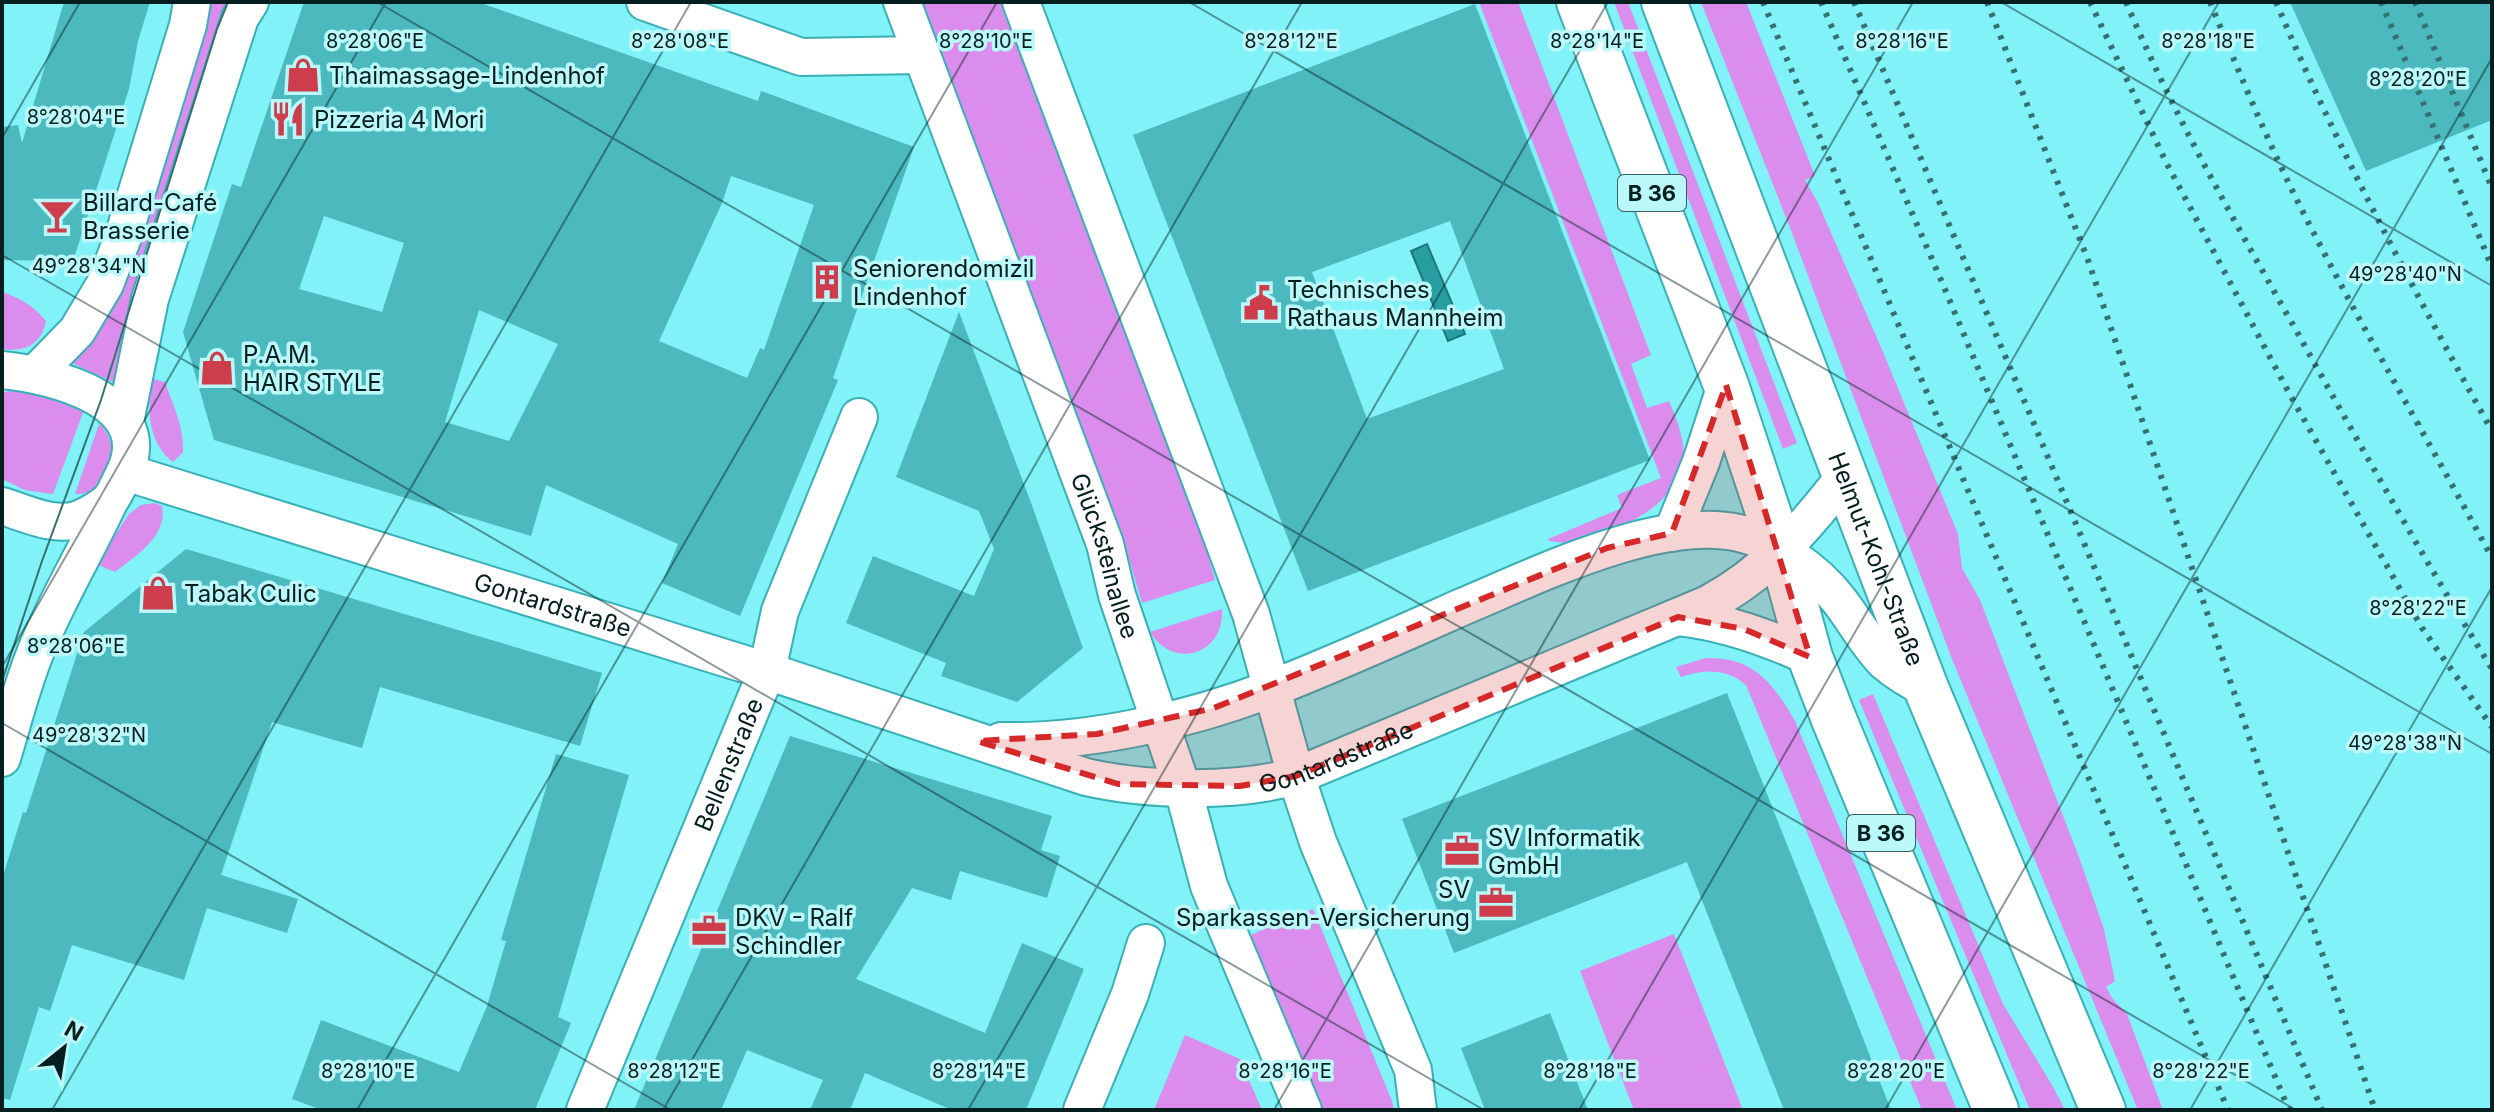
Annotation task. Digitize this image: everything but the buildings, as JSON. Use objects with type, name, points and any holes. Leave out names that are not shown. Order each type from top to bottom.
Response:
[{"type":"main road","name":"B 36","points":[[1579,2],[1726,385],[1781,551],[1810,657],[1996,1110]]},
{"type":"main road","name":"Helmut-Kohl-Straße","points":[[1664,2],[1926,688],[2103,1110]]},
{"type":"street","points":[[19,371],[77,331],[105,284],[123,237],[170,85],[192,2]]},
{"type":"street","points":[[125,422],[150,299],[240,18],[250,2]]},
{"type":"street","points":[[645,2],[801,57],[921,55]]},
{"type":"street","name":"Glücksteinallee","points":[[902,2],[1105,544],[1117,595],[1182,787],[1209,886],[1303,1110]]},
{"type":"street","points":[[1021,2],[1240,586],[1318,842],[1413,1070],[1418,1110]]},
{"type":"street","points":[[2,758],[35,653],[118,486],[131,444],[125,422],[112,406],[69,383],[19,371]]},
{"type":"street","points":[[1672,533],[1701,462],[1726,385]]},
{"type":"street","name":"Bellenstraße","points":[[585,1110],[767,671],[780,611],[859,417]]},
{"type":"street","name":"Gontardstraße","points":[[118,486],[767,671],[1103,781],[1182,787],[1240,786],[1296,776],[1678,617],[1726,594],[1756,573],[1810,523],[1845,476]]},
{"type":"street","points":[[2,506],[56,521],[79,519],[118,486]]},
{"type":"street","name":"Gontardstraße","points":[[977,741],[1027,742],[1117,731],[1214,708],[1273,688],[1607,548],[1672,533],[1708,530],[1740,533],[1781,551],[1813,573],[1837,597],[1883,660],[1903,676],[1926,688]]},
{"type":"street","points":[[1678,617],[1744,629],[1810,657]]},
{"type":"street","points":[[1082,1110],[1130,994],[1146,943]]},
{"type":"highlighted area","points":[[1726,385],[1810,657],[1744,629],[1678,617],[1296,776],[1240,786],[1118,784],[977,741],[1097,734],[1214,708],[1607,548],[1672,533]]},
{"type":"shaded area","points":[[208,2],[239,2],[119,385],[70,362]]},
{"type":"shaded area","points":[[921,2],[1003,2],[1192,498],[1215,580],[1142,603],[1121,531]]},
{"type":"shaded area","points":[[1479,2],[1518,2],[1651,355],[1631,364],[1647,408],[1669,401],[1683,442],[1682,467],[1670,491],[1661,500],[1628,523],[1581,543],[1548,539],[1622,508],[1617,495],[1661,478]]},
{"type":"shaded area","points":[[1614,2],[1628,2],[1797,443],[1783,449]]},
{"type":"shaded area","points":[[1701,2],[1746,2],[1815,176],[1805,180],[1883,352],[1958,534],[1962,568],[1980,600],[2104,929],[2115,981],[2106,987],[2127,1014],[2163,1110],[2138,1110],[1952,659],[1789,225]]},
{"type":"shaded area","points":[[2,292],[26,303],[46,321],[44,330],[30,346],[2,349]]},
{"type":"shaded area","points":[[153,379],[165,382],[180,425],[183,452],[173,462],[158,444],[151,424]]},
{"type":"shaded area","points":[[13,390],[46,396],[84,410],[53,494],[25,490],[2,479],[2,393]]},
{"type":"shaded area","points":[[99,424],[111,444],[109,468],[96,487],[75,494]]},
{"type":"shaded area","points":[[155,503],[162,506],[163,517],[149,544],[115,572],[96,564],[129,514],[141,505]]},
{"type":"shaded area","points":[[1222,609],[1221,625],[1215,637],[1196,652],[1184,654],[1172,651],[1160,644],[1150,632]]},
{"type":"shaded area","points":[[1706,658],[1737,662],[1760,674],[1795,721],[1957,1110],[1922,1110],[1746,685],[1731,675],[1715,672],[1698,672],[1681,677],[1676,667]]},
{"type":"shaded area","points":[[1873,694],[2003,1004],[2065,1110],[2030,1110],[1859,700]]},
{"type":"shaded area","points":[[1313,909],[1394,1110],[1314,1110],[1241,939]]},
{"type":"shaded area","points":[[1674,934],[1743,1110],[1634,1110],[1580,971]]},
{"type":"shaded area","points":[[1185,1035],[1240,1059],[1262,1110],[1154,1110]]},
{"type":"water","points":[[1427,244],[1465,334],[1448,341],[1411,251]]},
{"type":"tram line","points":[[2,681],[101,400],[228,2]]},
{"type":"railway","points":[[1763,2],[2228,1110]]},
{"type":"railway","points":[[1821,2],[1944,287],[2289,1110]]},
{"type":"railway","points":[[1854,2],[2322,1110]]},
{"type":"railway","points":[[1987,2],[2088,260],[2375,1110]]},
{"type":"railway","points":[[2090,2],[2167,164],[2289,393],[2422,628],[2492,727]]},
{"type":"railway","points":[[2126,2],[2164,86],[2229,210],[2392,501],[2492,669]]},
{"type":"railway","points":[[2210,2],[2295,196],[2492,558]]},
{"type":"railway","points":[[2276,2],[2378,220],[2492,431]]},
{"type":"railway","points":[[2381,2],[2492,267]]},
{"type":"railway","points":[[2415,2],[2492,188]]},
{"type":"place","name":"Thaimassage-Lindenhof","points":[[303,75]]},
{"type":"place","name":"Pizzeria 4 Mori","points":[[288,119]]},
{"type":"place","name":"Billard-Café Brasserie","points":[[57,216]]},
{"type":"place","name":"Seniorendomizil Lindenhof","points":[[827,282]]},
{"type":"place","name":"Technisches Rathaus Mannheim","points":[[1261,303]]},
{"type":"place","name":"P.A.M. HAIR STYLE","points":[[217,368]]},
{"type":"place","name":"Tabak Culic","points":[[158,593]]},
{"type":"place","name":"SV Informatik GmbH","points":[[1462,851]]},
{"type":"place","name":"SV Sparkassen-Versicherung","points":[[1496,903]]},
{"type":"place","name":"DKV - Ralf Schindler","points":[[709,931]]}]
